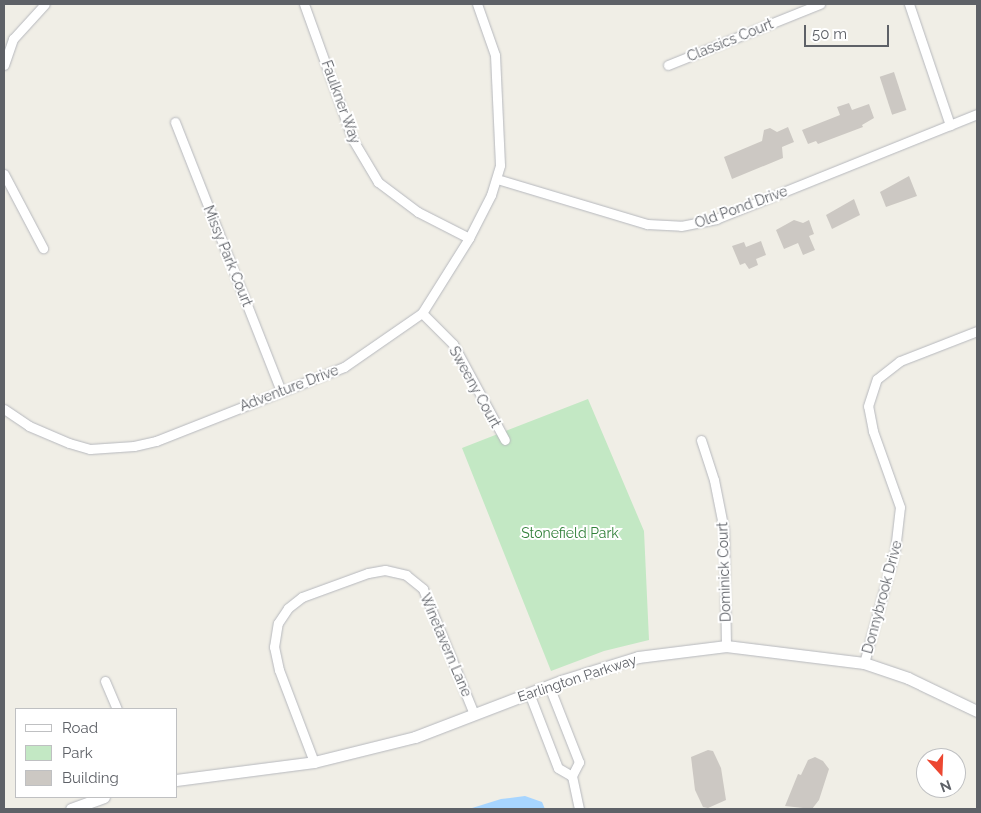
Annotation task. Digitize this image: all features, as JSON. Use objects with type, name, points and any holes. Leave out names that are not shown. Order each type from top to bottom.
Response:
[{"type":"street","points":[[4,65],[13,39],[45,4]]},
{"type":"street","name":"Faulkner Way","points":[[304,4],[353,140],[378,182],[418,212],[469,238]]},
{"type":"street","name":"Adventure Drive","points":[[4,409],[29,426],[69,443],[111,450],[156,441],[344,367],[422,313],[469,238],[497,179],[500,165],[495,55],[477,4]]},
{"type":"street","name":"Classics Court","points":[[668,65],[820,4]]},
{"type":"street","points":[[909,4],[950,125]]},
{"type":"street","name":"Old Pond Drive","points":[[497,179],[647,224],[681,226],[716,219],[977,114]]},
{"type":"street","name":"Missy Park Court","points":[[174,122],[281,391]]},
{"type":"street","points":[[4,174],[44,248]]},
{"type":"street","name":"Sweeny Court","points":[[422,313],[453,344],[505,440]]},
{"type":"street","name":"Donnybrook Drive","points":[[864,663],[895,550],[900,507],[868,406],[877,379],[900,360],[977,332]]},
{"type":"street","name":"Dominick Court","points":[[701,440],[714,480],[724,530],[726,646]]},
{"type":"street","name":"Winetavern Lane","points":[[314,762],[279,670],[274,647],[278,624],[288,608],[302,597],[368,573],[385,570],[406,575],[423,589],[474,714]]},
{"type":"street","name":"Earlington Parkway","points":[[178,780],[314,762],[415,737],[549,686],[638,657],[726,646],[864,663],[908,678],[977,711]]},
{"type":"street","points":[[105,681],[117,708]]},
{"type":"street","points":[[549,686],[579,762],[572,776],[579,809]]},
{"type":"street","points":[[530,693],[558,768],[572,776]]},
{"type":"street","points":[[71,809],[101,798]]},
{"type":"green space","name":"Stonefield Park","points":[[588,399],[644,531],[649,640],[604,651],[551,671],[462,448]]},
{"type":"water","points":[[525,796],[542,802],[545,809],[469,809],[501,799]]},
{"type":"building","points":[[894,72],[906,110],[892,115],[880,77]]},
{"type":"building","points":[[849,103],[852,110],[869,104],[874,118],[862,125],[863,127],[818,144],[816,141],[808,144],[802,130],[840,115],[837,107]]},
{"type":"building","points":[[788,127],[794,142],[782,147],[783,158],[732,179],[724,157],[762,141],[764,130],[770,128],[777,132]]},
{"type":"building","points":[[909,176],[917,196],[886,207],[880,192]]},
{"type":"building","points":[[854,199],[860,215],[832,229],[826,215]]},
{"type":"building","points":[[794,220],[803,223],[809,220],[814,234],[809,236],[815,250],[803,255],[798,243],[784,249],[776,230]]},
{"type":"building","points":[[761,241],[766,255],[756,259],[758,265],[749,269],[745,263],[740,265],[732,246],[744,242],[746,247]]},
{"type":"building","points":[[708,750],[713,751],[721,768],[726,800],[708,808],[703,807],[695,790],[691,757]]},
{"type":"building","points":[[815,757],[823,761],[829,769],[819,800],[812,809],[785,806],[798,774],[801,775],[808,760]]}]
